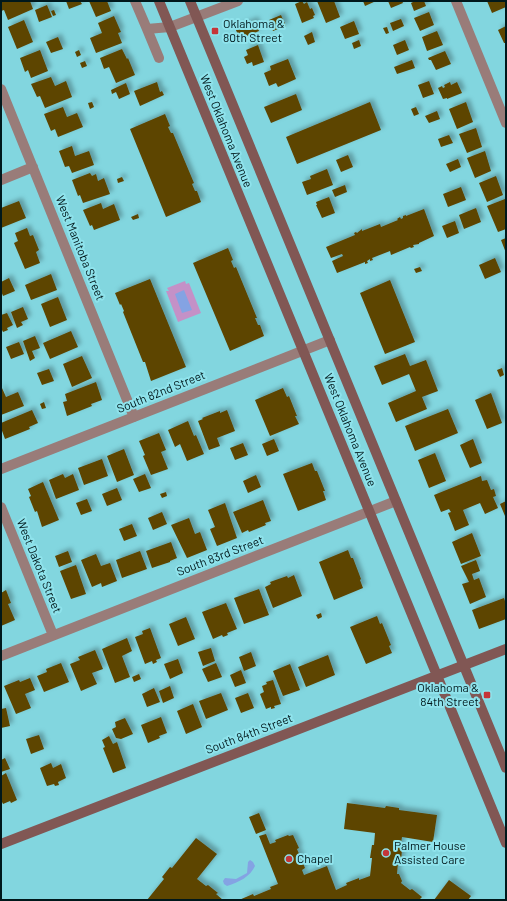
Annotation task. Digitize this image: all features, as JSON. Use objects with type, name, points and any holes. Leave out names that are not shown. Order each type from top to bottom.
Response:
[{"type":"main road","name":"West Oklahoma Avenue","points":[[159,1],[506,843]]},
{"type":"main road","name":"West Oklahoma Avenue","points":[[190,1],[506,768]]},
{"type":"main road","name":"South 84th Street","points":[[1,844],[506,649]]},
{"type":"street","points":[[135,1],[159,58]]},
{"type":"street","points":[[147,29],[170,27],[238,1]]},
{"type":"street","points":[[456,1],[506,123]]},
{"type":"street","name":"West Manitoba Street","points":[[1,89],[134,417]]},
{"type":"street","points":[[1,180],[33,167]]},
{"type":"street","name":"South 82nd Street","points":[[1,470],[330,340]]},
{"type":"street","name":"South 83rd Street","points":[[1,656],[396,500]]},
{"type":"street","name":"West Dakota Street","points":[[1,507],[53,635]]},
{"type":"shaded area","points":[[185,281],[186,284],[189,283],[201,313],[178,322],[166,291],[169,291],[167,288]]},
{"type":"water","points":[[184,290],[192,310],[182,313],[175,294]]},
{"type":"water","points":[[250,860],[255,866],[247,876],[240,881],[227,886],[224,884],[223,881],[225,878],[236,879],[247,873],[248,862]]},
{"type":"building","points":[[1,1],[30,1],[33,9],[8,20],[4,10],[1,11]]},
{"type":"building","points":[[66,1],[80,1],[82,4],[69,9]]},
{"type":"building","points":[[89,1],[107,1],[111,11],[96,17]]},
{"type":"building","points":[[302,1],[304,4],[307,2],[315,15],[313,16],[314,18],[302,23],[295,4]]},
{"type":"building","points":[[317,1],[334,1],[340,17],[326,23]]},
{"type":"building","points":[[363,1],[376,1],[365,6]]},
{"type":"building","points":[[388,1],[402,1],[403,3],[391,8]]},
{"type":"building","points":[[415,1],[424,1],[426,6],[414,11],[411,3]]},
{"type":"building","points":[[487,1],[506,1],[506,7],[492,13]]},
{"type":"building","points":[[47,5],[52,17],[39,22],[35,10]]},
{"type":"building","points":[[54,10],[56,15],[53,16],[51,11]]},
{"type":"building","points":[[429,12],[434,25],[420,31],[414,18]]},
{"type":"building","points":[[281,15],[286,26],[273,31],[269,20]]},
{"type":"building","points":[[114,16],[121,32],[118,33],[122,43],[96,53],[90,38],[102,33],[98,23]]},
{"type":"building","points":[[401,19],[404,26],[393,31],[390,23]]},
{"type":"building","points":[[24,20],[33,42],[17,49],[8,27]]},
{"type":"building","points":[[255,20],[259,31],[240,39],[235,28]]},
{"type":"building","points":[[354,21],[359,34],[345,39],[340,27]]},
{"type":"building","points":[[506,26],[506,43],[504,43],[498,30]]},
{"type":"building","points":[[387,27],[389,33],[386,34],[383,28]]},
{"type":"building","points":[[437,31],[443,45],[427,51],[422,37]]},
{"type":"building","points":[[312,32],[315,42],[308,45],[304,36]]},
{"type":"building","points":[[58,37],[63,49],[51,53],[46,42]]},
{"type":"building","points":[[359,40],[361,46],[354,49],[352,43]]},
{"type":"building","points":[[405,40],[409,50],[397,55],[393,45]]},
{"type":"building","points":[[258,45],[264,62],[253,66],[252,62],[247,64],[244,57],[248,55],[246,50]]},
{"type":"building","points":[[122,49],[127,59],[128,58],[135,75],[116,83],[109,67],[104,69],[100,58]]},
{"type":"building","points":[[40,50],[48,71],[31,78],[28,70],[25,72],[20,58]]},
{"type":"building","points":[[79,50],[81,55],[77,57],[75,52]]},
{"type":"building","points":[[445,51],[451,64],[436,70],[431,60],[428,58]]},
{"type":"building","points":[[288,59],[296,79],[278,87],[276,83],[269,86],[264,73],[271,70],[270,66]]},
{"type":"building","points":[[412,60],[415,68],[397,74],[394,67]]},
{"type":"building","points":[[85,61],[87,66],[82,68],[80,63]]},
{"type":"building","points":[[51,77],[55,86],[66,81],[72,97],[45,108],[40,96],[37,97],[31,84]]},
{"type":"building","points":[[429,81],[434,94],[423,98],[418,85]]},
{"type":"building","points":[[157,82],[160,92],[162,91],[164,95],[140,106],[134,91]]},
{"type":"building","points":[[450,82],[451,85],[457,82],[462,93],[447,99],[443,99],[438,88],[442,86],[443,88],[445,87],[444,85]]},
{"type":"building","points":[[126,83],[130,94],[119,99],[116,92],[112,94],[111,90]]},
{"type":"building","points":[[296,94],[302,110],[271,123],[264,107]]},
{"type":"building","points":[[92,102],[94,107],[90,109],[88,103]]},
{"type":"building","points":[[370,102],[381,130],[297,164],[286,137]]},
{"type":"building","points":[[466,102],[473,122],[457,129],[449,109]]},
{"type":"building","points":[[63,107],[67,117],[77,113],[83,127],[58,137],[55,129],[51,131],[44,114]]},
{"type":"building","points":[[416,107],[419,114],[414,116],[411,109]]},
{"type":"building","points":[[437,111],[440,119],[429,123],[425,116]]},
{"type":"building","points":[[165,114],[170,126],[168,127],[171,133],[173,133],[194,183],[192,184],[195,191],[197,191],[201,202],[166,217],[130,129]]},
{"type":"building","points":[[476,128],[482,147],[467,153],[459,134]]},
{"type":"building","points":[[449,135],[453,143],[441,147],[438,139]]},
{"type":"building","points":[[72,146],[75,156],[89,151],[94,165],[72,173],[69,166],[65,167],[59,151]]},
{"type":"building","points":[[485,151],[491,171],[475,178],[467,158]]},
{"type":"building","points":[[348,155],[353,167],[341,172],[336,160]]},
{"type":"building","points":[[458,159],[461,167],[450,172],[446,164]]},
{"type":"building","points":[[327,169],[333,185],[307,195],[302,182],[311,179],[310,176]]},
{"type":"building","points":[[90,173],[92,176],[96,174],[98,181],[104,178],[110,194],[83,203],[80,195],[78,196],[72,180]]},
{"type":"building","points":[[496,176],[503,195],[487,202],[479,183]]},
{"type":"building","points":[[122,177],[124,181],[118,183],[117,179]]},
{"type":"building","points":[[345,185],[347,192],[335,197],[332,190]]},
{"type":"building","points":[[461,187],[466,200],[448,207],[443,194]]},
{"type":"building","points":[[329,197],[335,213],[322,218],[316,202]]},
{"type":"building","points":[[505,199],[506,229],[498,232],[487,206]]},
{"type":"building","points":[[19,201],[26,218],[1,228],[1,208]]},
{"type":"building","points":[[101,203],[103,209],[114,204],[120,220],[94,230],[92,225],[90,226],[83,210]]},
{"type":"building","points":[[476,208],[481,222],[464,229],[459,215]]},
{"type":"building","points":[[424,209],[434,236],[419,244],[413,245],[414,247],[410,247],[391,255],[390,251],[372,258],[373,260],[370,261],[370,259],[367,261],[368,263],[365,264],[365,262],[337,273],[332,261],[343,256],[342,254],[331,258],[326,247],[355,235],[354,233],[357,233],[362,229],[362,231],[380,224],[381,227],[398,220],[397,219],[400,217],[401,219],[403,216]]},
{"type":"building","points":[[138,214],[139,218],[133,220],[131,217]]},
{"type":"building","points":[[455,221],[459,233],[447,238],[442,226]]},
{"type":"building","points":[[27,228],[30,236],[33,235],[39,250],[36,252],[40,263],[25,269],[14,243],[18,241],[15,233]]},
{"type":"building","points":[[506,238],[506,253],[501,240]]},
{"type":"building","points":[[228,248],[233,260],[231,261],[234,268],[236,267],[257,318],[255,318],[258,325],[260,325],[264,336],[230,351],[193,263]]},
{"type":"building","points":[[495,258],[501,272],[485,279],[479,265]]},
{"type":"building","points":[[420,267],[422,271],[416,273],[414,269]]},
{"type":"building","points":[[51,274],[57,290],[31,300],[25,285]]},
{"type":"building","points":[[9,278],[15,291],[3,296],[1,291],[1,282]]},
{"type":"building","points":[[150,279],[186,367],[151,381],[145,362],[143,362],[123,312],[124,311],[115,293]]},
{"type":"building","points":[[390,280],[415,342],[385,354],[360,293]]},
{"type":"building","points":[[58,297],[67,320],[50,327],[41,304]]},
{"type":"building","points":[[23,307],[28,319],[21,322],[23,325],[17,328],[11,312]]},
{"type":"building","points":[[7,313],[13,325],[7,328],[8,330],[3,332],[1,330],[1,315]]},
{"type":"building","points":[[71,331],[78,347],[50,359],[43,343]]},
{"type":"building","points":[[35,336],[40,348],[32,351],[35,358],[30,361],[23,341]]},
{"type":"building","points":[[19,342],[24,354],[11,359],[6,347]]},
{"type":"building","points":[[405,354],[410,366],[426,360],[438,391],[422,397],[427,409],[396,422],[388,403],[416,391],[409,374],[382,385],[374,366]]},
{"type":"building","points":[[82,356],[92,378],[72,387],[63,364]]},
{"type":"building","points":[[502,368],[504,375],[500,377],[497,370]]},
{"type":"building","points":[[49,369],[54,381],[42,385],[37,373]]},
{"type":"building","points":[[96,382],[102,400],[91,404],[92,406],[67,416],[63,402],[67,401],[65,394]]},
{"type":"building","points":[[2,388],[6,397],[18,392],[24,406],[1,415]]},
{"type":"building","points":[[283,388],[287,397],[289,396],[299,424],[270,436],[255,400]]},
{"type":"building","points":[[491,393],[502,423],[487,429],[475,400]]},
{"type":"building","points":[[44,402],[46,408],[42,409],[40,404]]},
{"type":"building","points":[[448,409],[458,433],[415,451],[405,426]]},
{"type":"building","points":[[32,410],[38,423],[29,427],[30,429],[5,439],[1,428],[1,423]]},
{"type":"building","points":[[227,410],[235,431],[217,438],[220,446],[209,450],[198,421],[220,411],[220,413]]},
{"type":"building","points":[[188,421],[204,454],[187,461],[180,444],[175,447],[168,430]]},
{"type":"building","points":[[159,433],[166,450],[161,452],[168,469],[151,475],[143,456],[145,455],[139,441]]},
{"type":"building","points":[[274,439],[279,451],[267,456],[262,444]]},
{"type":"building","points":[[473,439],[482,463],[470,468],[460,445]]},
{"type":"building","points":[[243,443],[248,455],[235,460],[230,448]]},
{"type":"building","points":[[124,449],[134,475],[117,482],[107,456]]},
{"type":"building","points":[[435,453],[446,481],[429,488],[418,460]]},
{"type":"building","points":[[102,459],[108,476],[84,485],[78,468]]},
{"type":"building","points":[[312,463],[325,491],[323,491],[326,500],[298,511],[283,474]]},
{"type":"building","points":[[63,474],[65,478],[73,474],[79,490],[56,499],[49,480]]},
{"type":"building","points":[[145,474],[151,488],[139,492],[133,479]]},
{"type":"building","points":[[256,475],[261,487],[248,493],[243,481]]},
{"type":"building","points":[[481,476],[482,481],[487,480],[491,490],[494,489],[496,496],[493,497],[498,508],[485,514],[480,503],[463,510],[469,525],[455,531],[448,513],[451,512],[449,509],[441,512],[434,495]]},
{"type":"building","points":[[43,482],[59,520],[42,527],[37,511],[35,512],[29,497],[31,496],[28,489]]},
{"type":"building","points":[[117,488],[122,500],[107,506],[102,494]]},
{"type":"building","points":[[166,492],[167,496],[162,498],[160,494]]},
{"type":"building","points":[[87,499],[92,511],[81,515],[76,503]]},
{"type":"building","points":[[263,500],[271,521],[265,523],[266,525],[249,532],[248,530],[242,533],[233,512]]},
{"type":"building","points":[[506,501],[506,515],[505,516],[500,504]]},
{"type":"building","points":[[225,503],[237,538],[217,546],[210,529],[215,527],[208,510]]},
{"type":"building","points":[[162,512],[167,524],[153,530],[148,518]]},
{"type":"building","points":[[189,518],[195,534],[200,532],[207,550],[187,558],[171,525]]},
{"type":"building","points":[[132,524],[137,536],[124,541],[119,529]]},
{"type":"building","points":[[472,533],[481,556],[461,564],[452,542]]},
{"type":"building","points":[[171,542],[177,558],[152,568],[146,551]]},
{"type":"building","points":[[348,550],[351,558],[353,558],[363,588],[334,600],[319,562]]},
{"type":"building","points":[[68,551],[72,562],[59,567],[55,556]]},
{"type":"building","points":[[140,551],[147,569],[122,578],[116,560]]},
{"type":"building","points":[[96,554],[101,566],[110,563],[117,581],[102,587],[101,583],[92,587],[81,560]]},
{"type":"building","points":[[476,560],[480,571],[472,574],[474,580],[479,578],[486,597],[470,604],[462,584],[469,582],[461,566]]},
{"type":"building","points":[[76,565],[86,594],[71,599],[60,571]]},
{"type":"building","points":[[294,575],[302,596],[273,608],[265,587],[271,584],[270,582]]},
{"type":"building","points":[[259,589],[269,615],[244,624],[234,598]]},
{"type":"building","points":[[6,590],[11,603],[8,604],[15,620],[1,626],[1,593]]},
{"type":"building","points":[[504,598],[506,604],[506,619],[479,629],[472,610]]},
{"type":"building","points":[[226,603],[237,629],[227,633],[228,635],[223,637],[222,635],[213,639],[202,612]]},
{"type":"building","points":[[321,613],[322,617],[318,619],[316,615]]},
{"type":"building","points":[[377,616],[380,624],[382,623],[391,645],[389,646],[392,653],[366,664],[350,627]]},
{"type":"building","points":[[186,617],[195,639],[178,646],[169,624]]},
{"type":"building","points":[[150,628],[161,658],[156,660],[157,662],[153,664],[152,661],[145,664],[135,637],[143,634],[142,631]]},
{"type":"building","points":[[127,638],[132,651],[122,656],[130,677],[115,683],[102,649]]},
{"type":"building","points":[[211,648],[215,661],[203,666],[198,652]]},
{"type":"building","points":[[95,650],[103,669],[92,673],[97,684],[81,691],[70,664],[80,660],[78,657]]},
{"type":"building","points":[[251,652],[256,666],[244,671],[239,657]]},
{"type":"building","points":[[328,655],[335,675],[306,687],[298,667]]},
{"type":"building","points":[[178,659],[183,673],[170,679],[164,664]]},
{"type":"building","points":[[61,663],[69,682],[44,692],[37,676],[47,672],[46,669]]},
{"type":"building","points":[[216,663],[222,677],[208,682],[202,669]]},
{"type":"building","points":[[290,664],[300,690],[283,696],[273,671]]},
{"type":"building","points":[[241,670],[246,683],[235,687],[230,675]]},
{"type":"building","points":[[139,674],[141,679],[134,682],[132,677]]},
{"type":"building","points":[[30,678],[35,690],[25,694],[31,708],[16,714],[4,686],[19,680],[20,682]]},
{"type":"building","points":[[273,680],[281,704],[274,706],[275,708],[271,709],[271,707],[266,709],[260,694],[264,692],[262,686],[267,684],[266,682]]},
{"type":"building","points":[[170,686],[174,698],[163,703],[159,691]]},
{"type":"building","points":[[154,688],[160,702],[147,707],[142,694]]},
{"type":"building","points":[[221,693],[228,710],[206,719],[199,701]]},
{"type":"building","points":[[248,693],[254,708],[241,713],[235,698]]},
{"type":"building","points":[[193,704],[202,727],[186,734],[177,711]]},
{"type":"building","points":[[6,708],[10,726],[1,728],[1,709]]},
{"type":"building","points":[[161,717],[167,733],[148,743],[141,725]]},
{"type":"building","points":[[125,718],[133,734],[121,739],[116,738],[112,729],[116,727],[115,722]]},
{"type":"building","points":[[39,735],[44,749],[31,754],[26,739]]},
{"type":"building","points":[[109,736],[113,744],[117,742],[126,768],[113,773],[103,748],[105,747],[102,740]]},
{"type":"building","points":[[5,758],[10,769],[1,772],[1,760]]},
{"type":"building","points":[[51,763],[53,768],[61,764],[66,778],[58,782],[59,785],[55,786],[54,784],[47,786],[40,768]]},
{"type":"building","points":[[6,773],[17,800],[11,803],[10,801],[3,804],[1,800],[1,776]]},
{"type":"building","name":"Palmer House Assisted Care","points":[[347,803],[385,808],[386,806],[399,808],[399,810],[437,815],[433,842],[402,837],[400,849],[402,849],[401,862],[398,862],[397,874],[399,874],[402,881],[401,883],[422,897],[420,899],[422,900],[239,900],[253,894],[254,896],[271,889],[270,887],[278,884],[259,836],[266,834],[270,844],[276,842],[275,840],[288,835],[293,835],[305,868],[302,870],[304,875],[327,866],[336,890],[347,885],[346,883],[370,876],[372,858],[370,858],[372,845],[374,845],[375,833],[344,829]]},
{"type":"building","points":[[259,813],[266,830],[256,834],[249,817]]},
{"type":"building","points":[[196,838],[217,854],[197,879],[218,893],[216,894],[223,900],[147,900],[164,879],[162,877],[170,867],[172,868]]},
{"type":"building","name":"Palmer House Assisted Care","points":[[449,880],[471,896],[468,900],[434,900]]},
{"type":"place","name":"Oklahoma & 80th Street","points":[[215,31]]},
{"type":"place","name":"Oklahoma & 84th Street","points":[[487,695]]},
{"type":"place","name":"Palmer House Assisted Care","points":[[386,853]]},
{"type":"place","name":"Chapel","points":[[289,859]]}]
